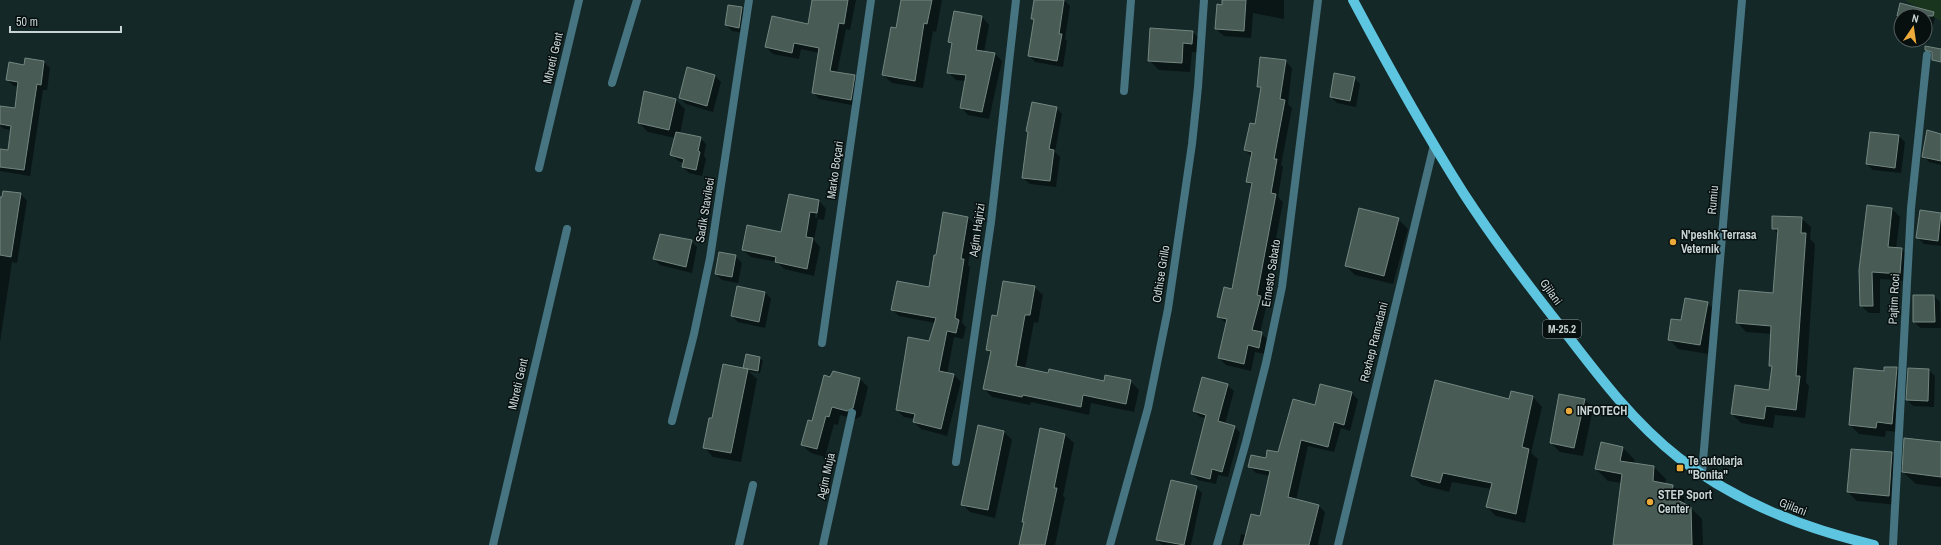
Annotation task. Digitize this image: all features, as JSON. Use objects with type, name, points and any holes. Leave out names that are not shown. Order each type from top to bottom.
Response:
[{"type":"main road","name":"Gjilani","points":[[1353,0],[1434,145],[1501,247],[1595,372],[1638,422],[1680,459],[1757,505],[1782,517],[1818,531],[1874,545]]},
{"type":"street","name":"Mbreti Gent","points":[[539,168],[580,0]]},
{"type":"street","points":[[612,83],[637,0]]},
{"type":"street","name":"Sadik Stavileci","points":[[672,421],[694,334],[710,258],[749,0]]},
{"type":"street","name":"Marko Boçari","points":[[822,343],[871,0]]},
{"type":"street","name":"Agim Hajrizi","points":[[956,462],[991,222],[1016,0]]},
{"type":"street","points":[[1124,91],[1131,0]]},
{"type":"street","name":"Odhise Grillo","points":[[1110,545],[1148,408],[1168,309],[1192,144],[1199,79],[1204,0]]},
{"type":"street","name":"Ernesto Sabato","points":[[1217,545],[1253,413],[1282,287],[1318,0]]},
{"type":"street","name":"Rumiu","points":[[1702,473],[1742,0]]},
{"type":"street","name":"Pajtim Roci","points":[[1894,545],[1911,208],[1927,55]]},
{"type":"street","name":"Rexhep Ramadani","points":[[1338,545],[1434,145]]},
{"type":"street","name":"Mbreti Gent","points":[[493,545],[567,229]]},
{"type":"street","name":"Agim Muja","points":[[823,545],[852,413]]},
{"type":"street","points":[[739,545],[753,485]]},
{"type":"green space","points":[[1905,0],[1941,0],[1941,21],[1933,16],[1933,8],[1919,8]]},
{"type":"building","points":[[812,0],[848,0],[844,24],[839,23],[830,71],[855,75],[851,100],[812,93],[819,48],[794,43],[792,53],[765,47],[772,16],[808,24]]},
{"type":"building","points":[[901,0],[932,0],[927,24],[924,23],[915,81],[882,75],[891,27],[896,28]]},
{"type":"building","points":[[1034,0],[1064,0],[1059,34],[1062,34],[1057,61],[1028,56],[1034,19],[1031,19]]},
{"type":"building","points":[[1222,0],[1246,0],[1244,31],[1215,29],[1217,4],[1222,5]]},
{"type":"building","points":[[1900,3],[1919,8],[1899,8]]},
{"type":"building","points":[[728,5],[742,7],[739,28],[725,25]]},
{"type":"building","points":[[954,11],[982,16],[976,50],[995,53],[982,112],[960,108],[966,75],[947,73],[952,43],[948,42]]},
{"type":"building","points":[[1150,28],[1193,31],[1192,44],[1183,43],[1182,63],[1148,61]]},
{"type":"building","points":[[1925,48],[1933,48],[1941,49],[1941,62],[1932,60],[1932,52],[1925,50]]},
{"type":"building","points":[[1260,57],[1286,60],[1280,99],[1285,100],[1274,159],[1277,159],[1271,193],[1276,194],[1257,295],[1261,296],[1252,330],[1262,332],[1259,348],[1248,345],[1244,364],[1218,358],[1227,319],[1217,317],[1224,287],[1232,289],[1252,183],[1246,182],[1252,152],[1244,150],[1250,123],[1255,124],[1261,87],[1257,87]]},
{"type":"building","points":[[25,58],[44,61],[41,85],[37,84],[24,170],[0,167],[0,149],[8,150],[11,126],[0,124],[0,106],[15,108],[18,82],[6,80],[9,62],[24,65]]},
{"type":"building","points":[[687,67],[715,75],[707,106],[679,98]]},
{"type":"building","points":[[1334,73],[1355,77],[1350,101],[1330,97]]},
{"type":"building","points":[[644,91],[676,99],[669,130],[638,123]]},
{"type":"building","points":[[1032,102],[1057,107],[1049,149],[1054,150],[1050,181],[1022,178],[1028,132],[1026,131]]},
{"type":"building","points":[[1927,130],[1941,134],[1941,161],[1922,157]]},
{"type":"building","points":[[676,132],[701,137],[698,151],[700,152],[696,170],[682,167],[684,159],[670,155]]},
{"type":"building","points":[[1870,132],[1899,135],[1895,168],[1866,164]]},
{"type":"building","points":[[3,191],[21,193],[11,257],[0,255],[0,197],[2,197]]},
{"type":"building","points":[[789,194],[819,200],[817,213],[810,212],[806,237],[813,238],[807,269],[775,262],[776,257],[742,250],[747,225],[781,232]]},
{"type":"building","points":[[1867,205],[1892,208],[1888,247],[1902,248],[1900,274],[1872,272],[1873,306],[1860,306],[1859,270]]},
{"type":"building","points":[[1359,208],[1399,218],[1384,276],[1345,266]]},
{"type":"building","points":[[1920,210],[1941,213],[1938,241],[1916,238]]},
{"type":"building","points":[[943,212],[968,217],[961,259],[964,259],[955,318],[959,320],[956,333],[947,331],[939,371],[954,374],[941,429],[913,422],[915,414],[896,410],[908,337],[929,341],[936,318],[891,310],[897,281],[929,287]]},
{"type":"building","points":[[1772,216],[1802,217],[1801,233],[1806,233],[1796,376],[1800,376],[1796,410],[1766,406],[1764,419],[1731,414],[1735,385],[1769,390],[1772,366],[1769,366],[1771,326],[1736,323],[1739,290],[1773,293],[1778,229],[1772,229]]},
{"type":"building","points":[[660,234],[692,240],[686,267],[653,259]]},
{"type":"building","points":[[719,252],[736,255],[732,277],[715,274]]},
{"type":"building","points":[[1003,281],[1035,286],[1030,315],[1025,315],[1016,366],[1048,373],[1049,369],[1104,381],[1105,375],[1131,380],[1126,404],[1083,395],[1081,407],[1023,395],[1022,397],[983,389],[991,351],[986,350],[992,315],[997,316]]},
{"type":"building","points":[[737,286],[765,292],[759,322],[731,316]]},
{"type":"building","points":[[1913,295],[1934,295],[1935,322],[1913,322]]},
{"type":"building","points":[[1685,298],[1708,302],[1700,345],[1668,340],[1671,319],[1681,320]]},
{"type":"building","points":[[746,354],[760,357],[758,371],[743,368]]},
{"type":"building","points":[[723,364],[748,369],[731,453],[703,448],[709,418],[712,418]]},
{"type":"building","points":[[1884,367],[1897,367],[1892,424],[1877,422],[1876,428],[1849,425],[1854,368],[1884,371]]},
{"type":"building","points":[[1908,368],[1929,369],[1928,401],[1906,400]]},
{"type":"building","points":[[833,371],[860,378],[853,408],[847,411],[832,407],[829,417],[826,416],[817,449],[801,445],[808,420],[812,421],[824,375],[830,377]]},
{"type":"building","points":[[1202,377],[1228,384],[1218,421],[1235,426],[1222,472],[1212,469],[1210,479],[1191,474],[1206,415],[1193,411]]},
{"type":"building","points":[[1435,380],[1509,399],[1511,391],[1533,396],[1522,447],[1529,449],[1516,514],[1486,507],[1492,483],[1443,473],[1440,483],[1411,476]]},
{"type":"building","points":[[1320,384],[1352,392],[1344,425],[1334,422],[1328,447],[1301,440],[1288,497],[1319,505],[1309,545],[1243,545],[1251,514],[1260,516],[1270,471],[1248,467],[1251,455],[1266,458],[1267,450],[1278,452],[1293,399],[1315,405]]},
{"type":"building","name":"INFOTECH","points":[[1559,394],[1585,399],[1574,448],[1550,443]]},
{"type":"building","points":[[978,425],[1004,431],[988,510],[961,505]]},
{"type":"building","points":[[1040,428],[1065,434],[1054,488],[1057,488],[1045,545],[1019,545],[1024,522],[1022,522]]},
{"type":"building","points":[[1904,438],[1941,442],[1941,477],[1902,472]]},
{"type":"building","name":"STEP Sport Center","points":[[1601,442],[1623,447],[1620,461],[1654,466],[1653,481],[1673,485],[1672,497],[1691,507],[1692,545],[1613,545],[1622,474],[1595,469]]},
{"type":"building","points":[[1851,449],[1892,452],[1889,496],[1847,492]]},
{"type":"building","points":[[1171,480],[1197,486],[1184,545],[1156,540]]},
{"type":"place","name":"N'peshk Terrasa Veternik","points":[[1673,242]]},
{"type":"place","name":"INFOTECH","points":[[1569,411]]},
{"type":"place","name":"Te autolarja \"Bonita\"","points":[[1680,468]]},
{"type":"place","name":"STEP Sport Center","points":[[1650,502]]}]
